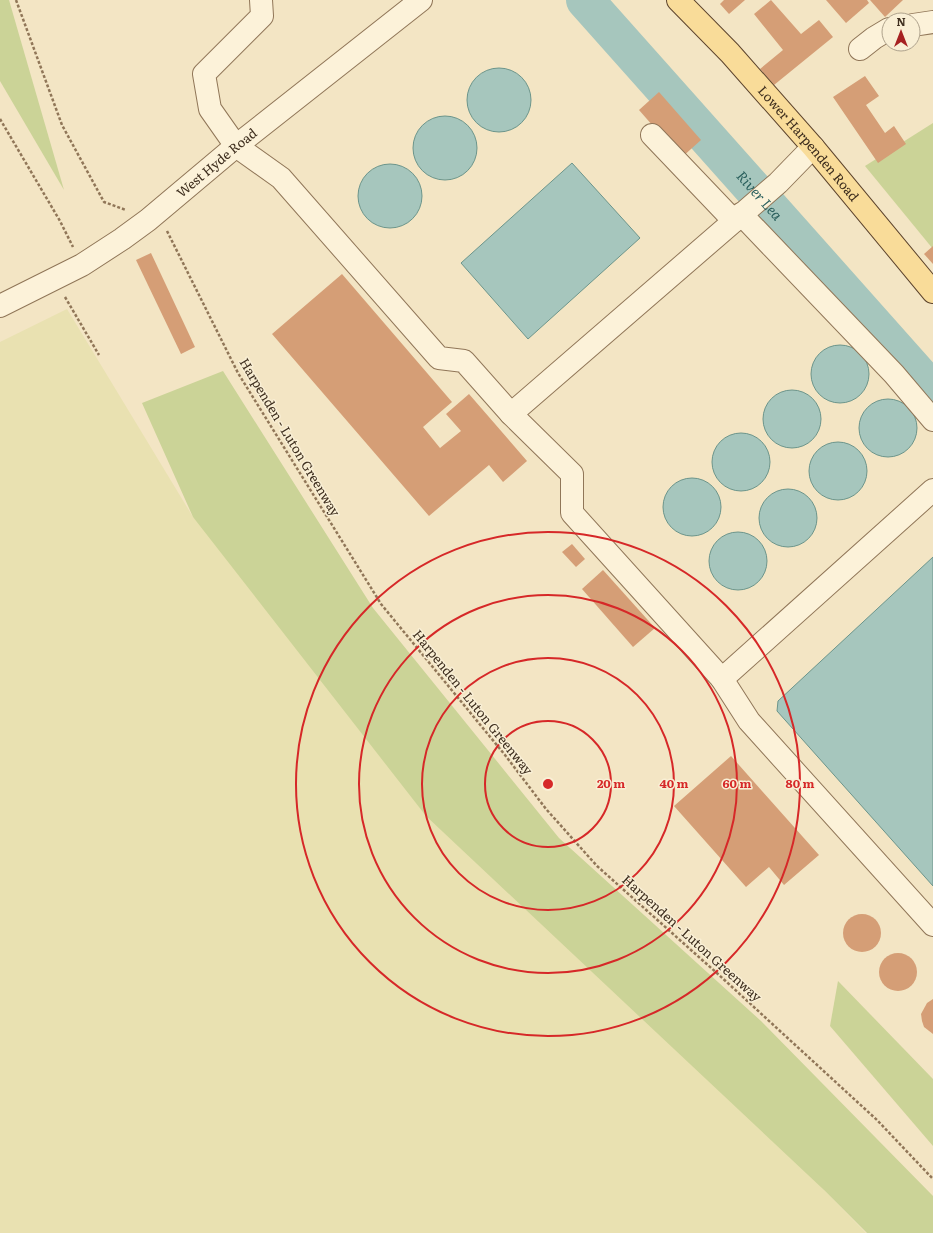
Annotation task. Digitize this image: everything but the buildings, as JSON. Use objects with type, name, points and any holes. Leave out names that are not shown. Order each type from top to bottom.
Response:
[{"type":"main road","name":"Lower Harpenden Road","points":[[678,0],[730,53],[813,147],[933,292]]},
{"type":"street","points":[[261,0],[262,16],[204,74],[210,109],[236,146],[281,178],[439,358],[464,361],[511,414],[572,474],[572,513],[722,679],[749,720],[933,925]]},
{"type":"street","name":"West Hyde Road","points":[[0,306],[82,265],[122,239],[148,220],[236,146],[422,0]]},
{"type":"street","points":[[921,24],[933,22]]},
{"type":"street","points":[[860,48],[881,34]]},
{"type":"street","points":[[652,135],[894,374],[933,420]]},
{"type":"street","points":[[511,414],[778,183],[813,147]]},
{"type":"street","points":[[722,679],[933,490]]},
{"type":"path","points":[[16,0],[62,125],[104,202],[130,211]]},
{"type":"path","points":[[0,119],[60,221],[82,265]]},
{"type":"path","name":"Harpenden - Luton Greenway","points":[[164,228],[168,231],[238,373],[382,604],[546,809],[597,866],[877,1120],[933,1179]]},
{"type":"path","points":[[55,279],[99,355]]},
{"type":"shaded area","points":[[67,309],[193,517],[866,1233],[0,1233],[0,342]]},
{"type":"green space","points":[[0,0],[9,0],[64,190],[0,81]]},
{"type":"green space","points":[[933,123],[933,249],[865,166]]},
{"type":"green space","points":[[223,371],[373,608],[559,838],[761,1021],[933,1196],[933,1233],[867,1233],[824,1190],[426,816],[193,517],[142,403]]},
{"type":"green space","points":[[838,981],[933,1079],[933,1146],[830,1026]]},
{"type":"water","points":[[493,68],[505,68],[522,77],[529,88],[531,100],[529,112],[522,123],[505,132],[493,132],[481,127],[472,118],[467,106],[467,94],[472,82],[481,73]]},
{"type":"water","points":[[439,116],[451,116],[468,125],[475,136],[477,148],[475,160],[468,171],[451,180],[439,180],[427,175],[418,166],[413,154],[413,142],[418,130],[427,121]]},
{"type":"water","points":[[572,163],[640,238],[528,339],[461,263]]},
{"type":"water","points":[[384,164],[396,164],[413,173],[420,184],[422,196],[420,208],[413,219],[396,228],[384,228],[372,223],[363,214],[358,202],[358,190],[363,178],[372,169]]},
{"type":"water","points":[[834,345],[846,345],[861,353],[869,368],[869,380],[861,395],[846,403],[834,403],[819,395],[811,380],[811,368],[819,353]]},
{"type":"water","points":[[786,390],[798,390],[813,398],[821,413],[821,425],[813,440],[798,448],[786,448],[771,440],[763,425],[763,413],[771,398]]},
{"type":"water","points":[[882,399],[894,399],[909,407],[917,422],[917,434],[909,449],[894,457],[882,457],[867,449],[859,434],[859,422],[867,407]]},
{"type":"water","points":[[735,433],[747,433],[762,441],[770,456],[770,468],[762,483],[747,491],[735,491],[720,483],[712,468],[712,456],[720,441]]},
{"type":"water","points":[[832,442],[844,442],[859,450],[867,465],[867,477],[859,492],[844,500],[832,500],[817,492],[809,477],[809,465],[817,450]]},
{"type":"water","points":[[686,478],[698,478],[713,486],[721,501],[721,513],[713,528],[698,536],[686,536],[671,528],[663,513],[663,501],[671,486]]},
{"type":"water","points":[[782,489],[794,489],[809,497],[817,512],[817,524],[809,539],[794,547],[782,547],[767,539],[759,524],[759,512],[767,497]]},
{"type":"water","points":[[732,532],[744,532],[759,540],[767,555],[767,567],[759,582],[744,590],[732,590],[717,582],[709,567],[709,555],[717,540]]},
{"type":"water","points":[[933,557],[933,886],[777,711],[778,701]]},
{"type":"waterway","name":"River Lea","points":[[585,0],[933,391]]}]
